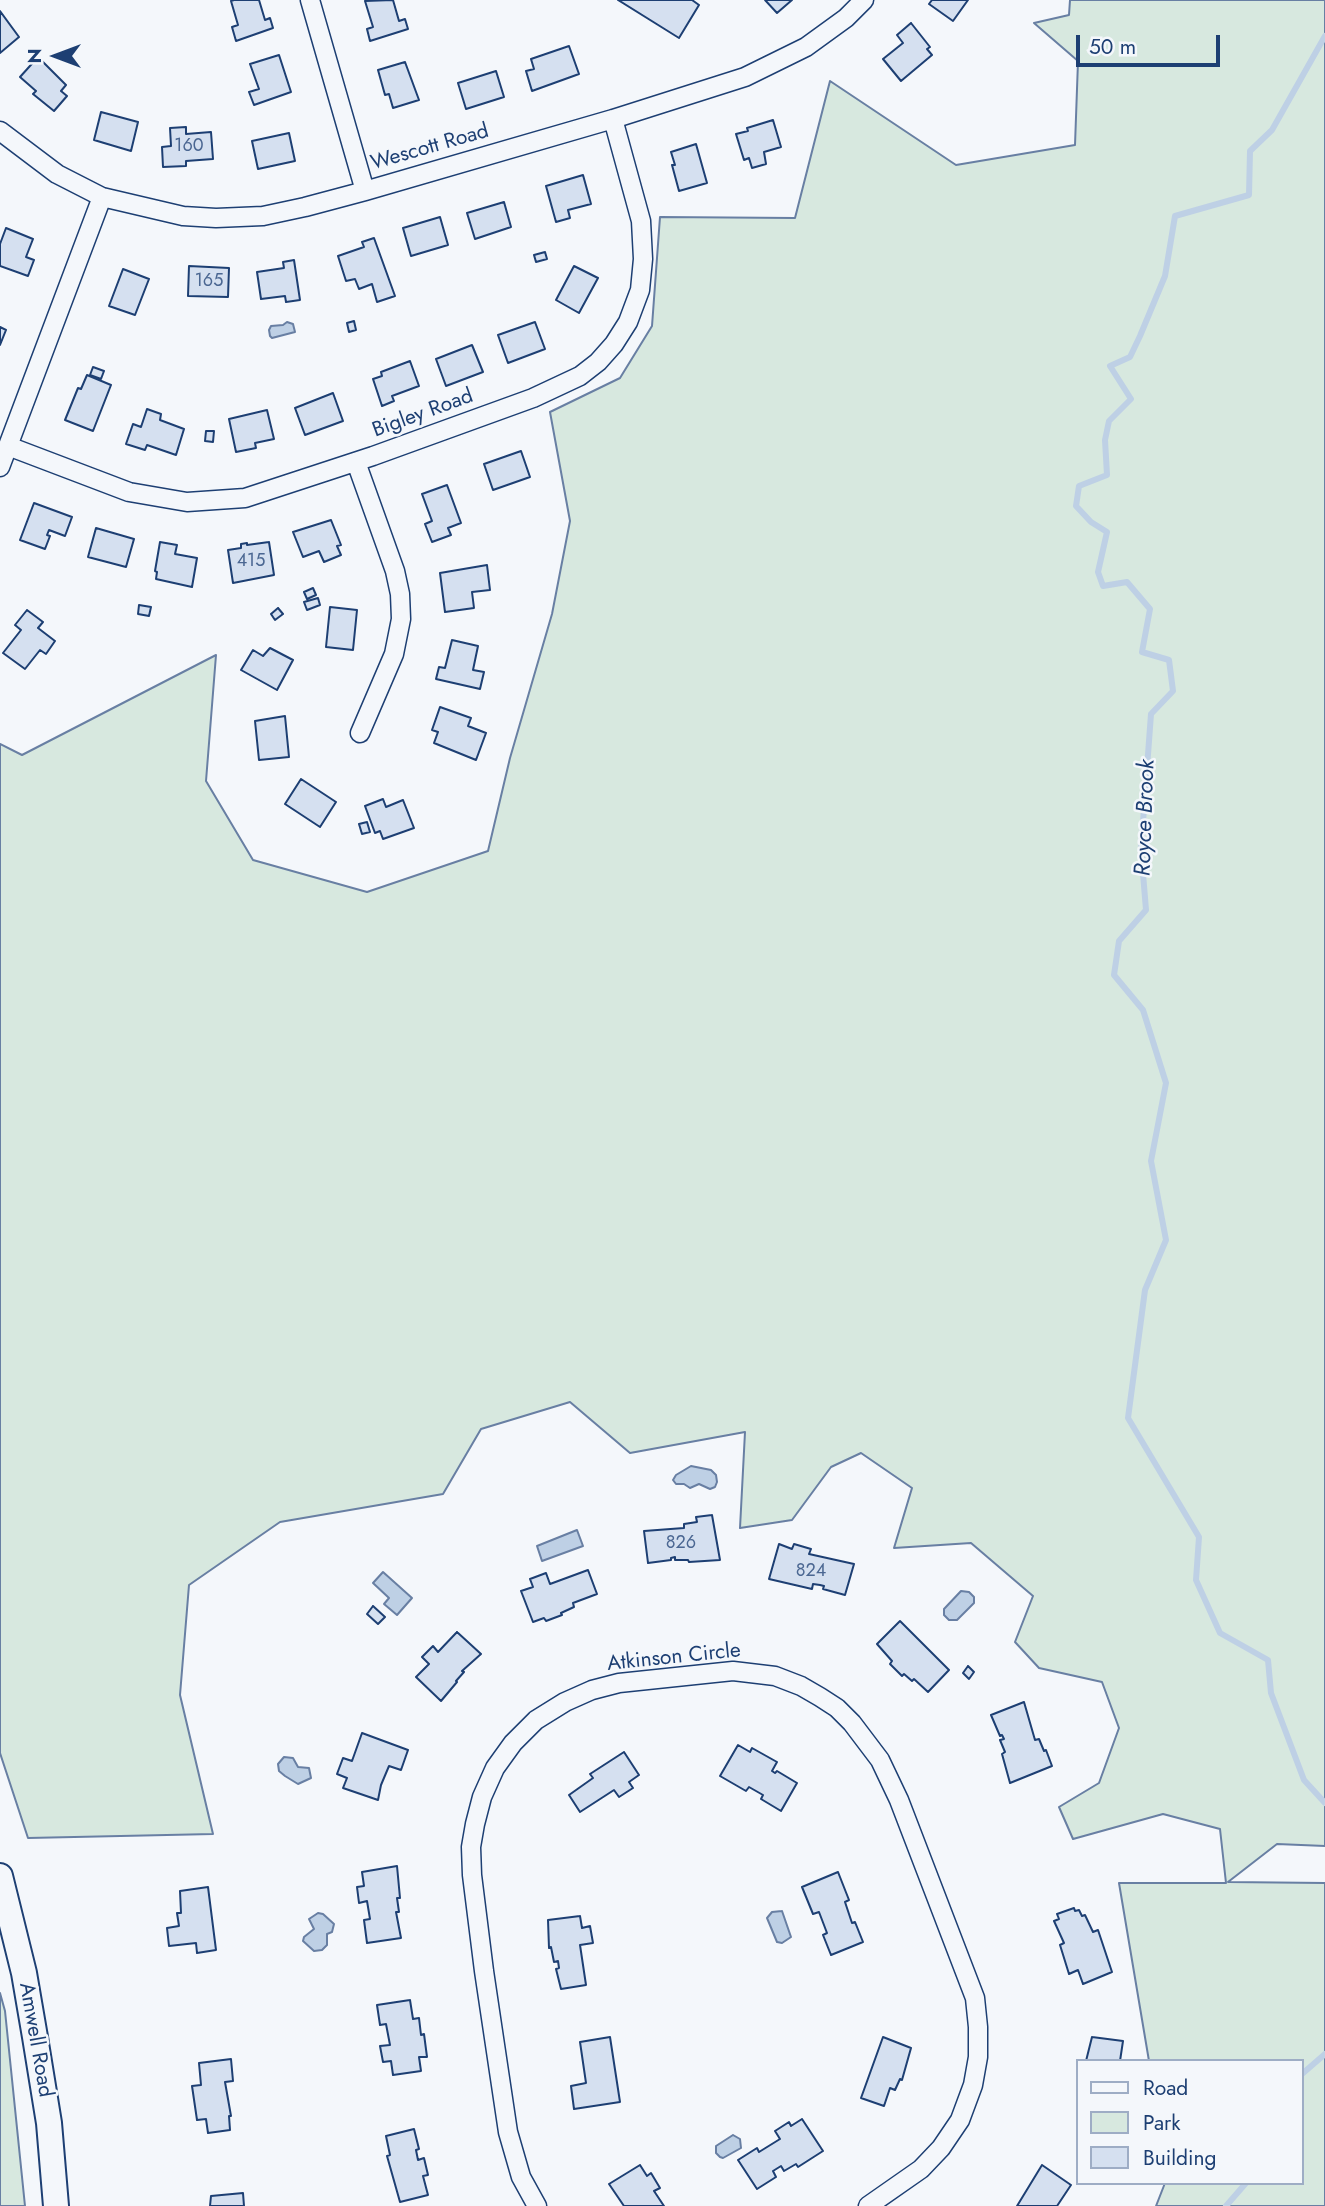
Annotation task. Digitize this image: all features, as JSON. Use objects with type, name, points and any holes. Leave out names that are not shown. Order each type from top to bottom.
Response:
[{"type":"main road","name":"Amwell Road","points":[[0,1877],[24,1973],[50,2123],[56,2206]]},
{"type":"street","points":[[310,0],[365,191]]},
{"type":"street","name":"Wescott Road","points":[[0,131],[57,174],[102,197],[183,216],[245,218],[305,207],[365,191],[745,77],[806,47],[846,18],[864,0]]},
{"type":"street","name":"Bigley Road","points":[[8,446],[129,492],[187,502],[245,498],[356,463],[560,387],[589,369],[614,344],[628,322],[640,290],[643,259],[641,221],[612,119]]},
{"type":"street","points":[[0,467],[102,197]]},
{"type":"street","points":[[356,463],[395,571],[401,618],[394,654],[360,733]]},
{"type":"street","name":"Atkinson Circle","points":[[537,2206],[521,2177],[508,2132],[484,1971],[471,1847],[482,1797],[495,1768],[513,1743],[536,1720],[565,1702],[592,1690],[619,1683],[733,1671],[775,1676],[820,1696],[852,1723],[880,1760],[899,1800],[975,1998],[978,2057],[973,2085],[960,2120],[942,2148],[921,2169],[868,2206]]},
{"type":"green space","points":[[1070,0],[1325,0],[1325,1846],[1277,1844],[1228,1882],[1325,1883],[1325,2206],[1156,2206],[1164,2185],[1304,2185],[1304,2059],[1149,2059],[1119,1883],[1226,1883],[1220,1829],[1163,1814],[1073,1839],[1059,1807],[1099,1783],[1119,1728],[1102,1682],[1039,1668],[1015,1642],[1033,1596],[971,1543],[894,1548],[912,1488],[861,1453],[831,1467],[792,1520],[740,1528],[745,1432],[630,1453],[570,1402],[481,1429],[443,1494],[280,1522],[189,1585],[180,1695],[213,1834],[28,1838],[0,1753],[0,744],[22,755],[216,655],[206,781],[253,860],[367,892],[488,851],[510,758],[552,614],[570,521],[550,412],[620,378],[652,326],[660,217],[795,218],[830,81],[956,165],[1075,145],[1078,61],[1034,23],[1069,15]]},
{"type":"green space","points":[[0,1993],[5,2011],[25,2206],[0,2206]]},
{"type":"water","points":[[287,322],[293,324],[295,332],[272,338],[270,336],[271,326]]},
{"type":"water","points":[[691,1466],[711,1470],[716,1475],[715,1487],[710,1489],[699,1484],[690,1488],[684,1484],[676,1484],[673,1480],[676,1475]]},
{"type":"water","points":[[577,1530],[583,1546],[542,1561],[537,1546]]},
{"type":"water","points":[[383,1572],[412,1598],[397,1615],[384,1604],[389,1598],[373,1583]]},
{"type":"water","points":[[961,1591],[969,1592],[974,1597],[974,1603],[957,1620],[949,1620],[944,1615],[944,1609]]},
{"type":"water","points":[[284,1757],[293,1758],[298,1767],[309,1768],[311,1778],[298,1784],[285,1776],[279,1771],[278,1764]]},
{"type":"water","points":[[782,1911],[791,1937],[782,1943],[777,1942],[767,1918],[772,1912]]},
{"type":"water","points":[[318,1913],[334,1924],[332,1932],[327,1934],[327,1945],[322,1950],[314,1951],[303,1941],[314,1929],[309,1919]]},
{"type":"water","points":[[733,2135],[740,2139],[741,2148],[723,2158],[720,2157],[716,2153],[716,2146]]},
{"type":"building","points":[[259,0],[265,20],[270,18],[273,28],[236,41],[232,27],[238,25],[231,1]]},
{"type":"building","points":[[393,0],[399,21],[405,19],[408,29],[370,41],[367,29],[373,27],[365,1]]},
{"type":"building","points":[[618,0],[692,0],[699,5],[679,38]]},
{"type":"building","points":[[765,0],[792,0],[777,13]]},
{"type":"building","points":[[932,0],[968,0],[953,21],[929,4]]},
{"type":"building","points":[[0,11],[19,37],[0,53]]},
{"type":"building","points":[[911,23],[930,47],[927,49],[932,55],[901,81],[883,59],[903,43],[897,35]]},
{"type":"building","points":[[569,46],[579,74],[532,91],[526,71],[534,69],[531,59]]},
{"type":"building","points":[[279,55],[291,92],[254,105],[249,92],[259,89],[250,64]]},
{"type":"building","points":[[38,57],[66,85],[61,91],[67,96],[54,111],[33,94],[36,91],[20,77]]},
{"type":"building","points":[[405,62],[419,100],[393,108],[389,94],[385,95],[378,70]]},
{"type":"building","points":[[496,71],[504,97],[466,109],[458,83]]},
{"type":"building","points":[[101,112],[138,122],[131,151],[94,140]]},
{"type":"building","points":[[773,120],[781,147],[764,152],[766,164],[752,168],[749,158],[744,160],[736,134]]},
{"type":"building","points":[[186,127],[186,134],[211,132],[213,159],[186,161],[186,166],[163,167],[162,147],[171,146],[170,128]]},
{"type":"building","points":[[289,133],[295,161],[258,169],[252,141]]},
{"type":"building","points":[[696,144],[707,183],[679,191],[671,152]]},
{"type":"building","points":[[583,175],[591,204],[568,210],[570,218],[556,222],[546,186]]},
{"type":"building","points":[[504,202],[511,227],[475,239],[467,213]]},
{"type":"building","points":[[440,217],[448,245],[411,256],[403,228]]},
{"type":"building","points":[[6,228],[33,239],[26,257],[34,260],[28,276],[0,266],[0,244]]},
{"type":"building","points":[[374,238],[395,296],[377,302],[372,284],[359,289],[355,279],[346,281],[338,256],[364,247],[362,242]]},
{"type":"building","points":[[545,252],[547,259],[536,262],[534,255]]},
{"type":"building","points":[[294,260],[300,300],[286,302],[285,296],[261,299],[257,272],[284,268],[283,262]]},
{"type":"building","points":[[189,266],[229,268],[228,297],[188,296]]},
{"type":"building","points":[[574,266],[598,278],[579,313],[556,300]]},
{"type":"building","points":[[123,269],[149,279],[135,315],[109,306]]},
{"type":"building","points":[[354,321],[356,330],[349,332],[347,323]]},
{"type":"building","points":[[535,322],[545,349],[508,363],[498,335]]},
{"type":"building","points":[[0,327],[6,330],[0,345]]},
{"type":"building","points":[[472,345],[483,372],[446,386],[436,359]]},
{"type":"building","points":[[410,361],[419,386],[392,396],[394,401],[382,406],[373,379],[382,376],[381,372]]},
{"type":"building","points":[[93,367],[104,371],[101,379],[90,375]]},
{"type":"building","points":[[87,375],[111,385],[93,431],[65,420],[78,388],[81,389]]},
{"type":"building","points":[[333,393],[343,421],[305,435],[295,408]]},
{"type":"building","points":[[147,409],[161,414],[160,420],[184,429],[176,455],[147,445],[145,450],[126,444],[133,424],[141,427]]},
{"type":"building","points":[[267,410],[274,439],[255,443],[256,448],[236,452],[229,419]]},
{"type":"building","points":[[206,431],[214,431],[213,442],[205,441]]},
{"type":"building","points":[[521,451],[530,477],[493,490],[484,464]]},
{"type":"building","points":[[447,485],[461,523],[448,528],[451,535],[432,542],[425,524],[432,521],[422,494]]},
{"type":"building","points":[[34,503],[72,517],[65,536],[49,530],[47,535],[50,536],[45,549],[20,540]]},
{"type":"building","points":[[331,520],[341,545],[337,546],[341,555],[324,562],[319,551],[303,557],[293,532]]},
{"type":"building","points":[[96,528],[134,539],[126,567],[88,557]]},
{"type":"building","points":[[160,542],[177,545],[175,554],[197,558],[192,587],[156,579]]},
{"type":"building","points":[[269,542],[274,575],[233,583],[228,550],[241,548],[241,544]]},
{"type":"building","points":[[487,565],[490,590],[472,592],[474,608],[445,612],[440,573]]},
{"type":"building","points":[[313,588],[316,595],[307,599],[304,592]]},
{"type":"building","points":[[318,598],[320,605],[307,610],[304,602]]},
{"type":"building","points":[[139,605],[151,607],[149,616],[138,614]]},
{"type":"building","points":[[330,607],[357,610],[353,650],[326,647]]},
{"type":"building","points":[[278,608],[283,614],[275,620],[271,614]]},
{"type":"building","points":[[27,610],[43,622],[38,628],[55,641],[46,654],[40,650],[25,669],[3,653],[21,630],[15,625]]},
{"type":"building","points":[[452,640],[478,646],[473,670],[484,672],[480,689],[436,679],[439,667],[445,668]]},
{"type":"building","points":[[270,648],[293,660],[277,690],[241,670],[253,650],[263,656]]},
{"type":"building","points":[[440,707],[471,718],[468,726],[486,733],[476,760],[434,743],[438,732],[432,730]]},
{"type":"building","points":[[285,716],[289,757],[259,760],[255,721]]},
{"type":"building","points":[[301,779],[336,802],[320,827],[285,804]]},
{"type":"building","points":[[383,799],[386,807],[403,800],[414,828],[383,839],[380,831],[375,833],[365,806]]},
{"type":"building","points":[[367,822],[370,832],[362,834],[359,824]]},
{"type":"building","points":[[712,1515],[720,1560],[689,1562],[675,1560],[675,1557],[648,1563],[644,1531],[684,1528],[684,1524],[697,1522],[696,1517]]},
{"type":"building","points":[[779,1544],[792,1549],[794,1544],[811,1549],[809,1554],[854,1564],[845,1595],[823,1589],[824,1586],[820,1585],[813,1584],[812,1589],[769,1579]]},
{"type":"building","points":[[588,1570],[597,1594],[573,1603],[574,1607],[561,1613],[562,1615],[533,1622],[521,1591],[533,1587],[530,1579],[546,1573],[550,1584]]},
{"type":"building","points":[[373,1606],[385,1617],[378,1624],[367,1614]]},
{"type":"building","points":[[900,1621],[949,1670],[928,1692],[914,1679],[912,1681],[904,1674],[902,1676],[877,1644]]},
{"type":"building","points":[[457,1632],[481,1654],[462,1671],[464,1672],[441,1701],[416,1677],[429,1664],[422,1657],[433,1646],[438,1652]]},
{"type":"building","points":[[968,1666],[974,1672],[969,1679],[963,1673]]},
{"type":"building","points":[[1024,1702],[1035,1740],[1039,1739],[1052,1766],[1010,1783],[1002,1754],[1005,1752],[1000,1740],[1004,1739],[991,1715]]},
{"type":"building","points":[[362,1733],[408,1750],[401,1770],[389,1766],[378,1800],[343,1788],[347,1778],[337,1774],[343,1758],[352,1761]]},
{"type":"building","points":[[738,1745],[750,1752],[752,1748],[777,1762],[772,1771],[777,1771],[797,1783],[781,1811],[761,1799],[763,1795],[749,1787],[746,1791],[720,1776]]},
{"type":"building","points":[[624,1752],[639,1775],[629,1782],[633,1788],[619,1797],[614,1790],[580,1812],[569,1795],[593,1778],[590,1774]]},
{"type":"building","points":[[397,1866],[400,1898],[397,1898],[399,1912],[396,1912],[401,1938],[367,1943],[364,1920],[370,1919],[367,1901],[359,1903],[357,1887],[364,1886],[362,1872]]},
{"type":"building","points":[[838,1872],[849,1900],[845,1902],[852,1923],[855,1922],[863,1942],[831,1955],[823,1935],[827,1933],[819,1912],[813,1914],[802,1887]]},
{"type":"building","points":[[208,1887],[216,1950],[197,1953],[196,1943],[169,1946],[167,1928],[179,1926],[177,1913],[181,1913],[180,1891]]},
{"type":"building","points":[[1074,1908],[1075,1911],[1079,1910],[1082,1916],[1085,1915],[1093,1932],[1098,1930],[1112,1972],[1083,1984],[1078,1970],[1069,1974],[1060,1945],[1064,1943],[1054,1921],[1059,1919],[1057,1914]]},
{"type":"building","points":[[580,1916],[582,1928],[590,1926],[593,1943],[580,1945],[586,1985],[561,1989],[556,1969],[559,1968],[558,1961],[554,1962],[551,1947],[549,1948],[548,1920]]},
{"type":"building","points":[[410,2000],[413,2019],[419,2018],[421,2035],[424,2034],[427,2057],[419,2057],[421,2071],[393,2075],[391,2061],[383,2062],[380,2046],[390,2045],[386,2024],[380,2025],[377,2005]]},
{"type":"building","points":[[610,2037],[620,2102],[574,2109],[571,2086],[586,2083],[580,2042]]},
{"type":"building","points":[[883,2037],[911,2048],[902,2080],[900,2079],[895,2090],[890,2088],[884,2106],[861,2098]]},
{"type":"building","points":[[1092,2037],[1123,2041],[1120,2059],[1086,2059]]},
{"type":"building","points":[[231,2059],[233,2081],[225,2082],[231,2116],[230,2130],[208,2133],[206,2119],[197,2120],[192,2086],[201,2085],[199,2063]]},
{"type":"building","points":[[802,2119],[823,2151],[798,2167],[796,2164],[784,2171],[781,2166],[773,2171],[776,2177],[757,2189],[738,2160],[757,2148],[759,2152],[780,2139],[775,2131],[789,2122],[791,2126]]},
{"type":"building","points":[[414,2129],[419,2149],[416,2150],[418,2160],[424,2158],[428,2175],[423,2176],[428,2195],[400,2202],[387,2156],[390,2155],[386,2136]]},
{"type":"building","points":[[640,2165],[647,2176],[651,2173],[660,2188],[654,2191],[664,2206],[624,2206],[609,2184]]},
{"type":"building","points":[[1042,2165],[1071,2185],[1057,2206],[1017,2206]]},
{"type":"building","points":[[243,2193],[244,2206],[210,2206],[211,2196]]},
{"type":"waterway","name":"Royce Brook","points":[[1325,36],[1272,130],[1250,151],[1249,195],[1175,216],[1165,276],[1140,336],[1130,357],[1110,366],[1131,399],[1109,421],[1105,440],[1107,475],[1079,486],[1076,506],[1091,522],[1107,532],[1098,572],[1103,586],[1127,582],[1150,609],[1142,652],[1169,660],[1173,691],[1151,714],[1141,849],[1146,910],[1119,941],[1114,975],[1143,1010],[1166,1083],[1151,1161],[1166,1240],[1145,1290],[1128,1418],[1199,1537],[1196,1580],[1220,1633],[1268,1660],[1271,1693],[1304,1780],[1325,1803]]},
{"type":"waterway","name":"Royce Brook","points":[[1304,2072],[1325,2054]]},
{"type":"waterway","name":"Royce Brook","points":[[1226,2206],[1244,2185]]}]
